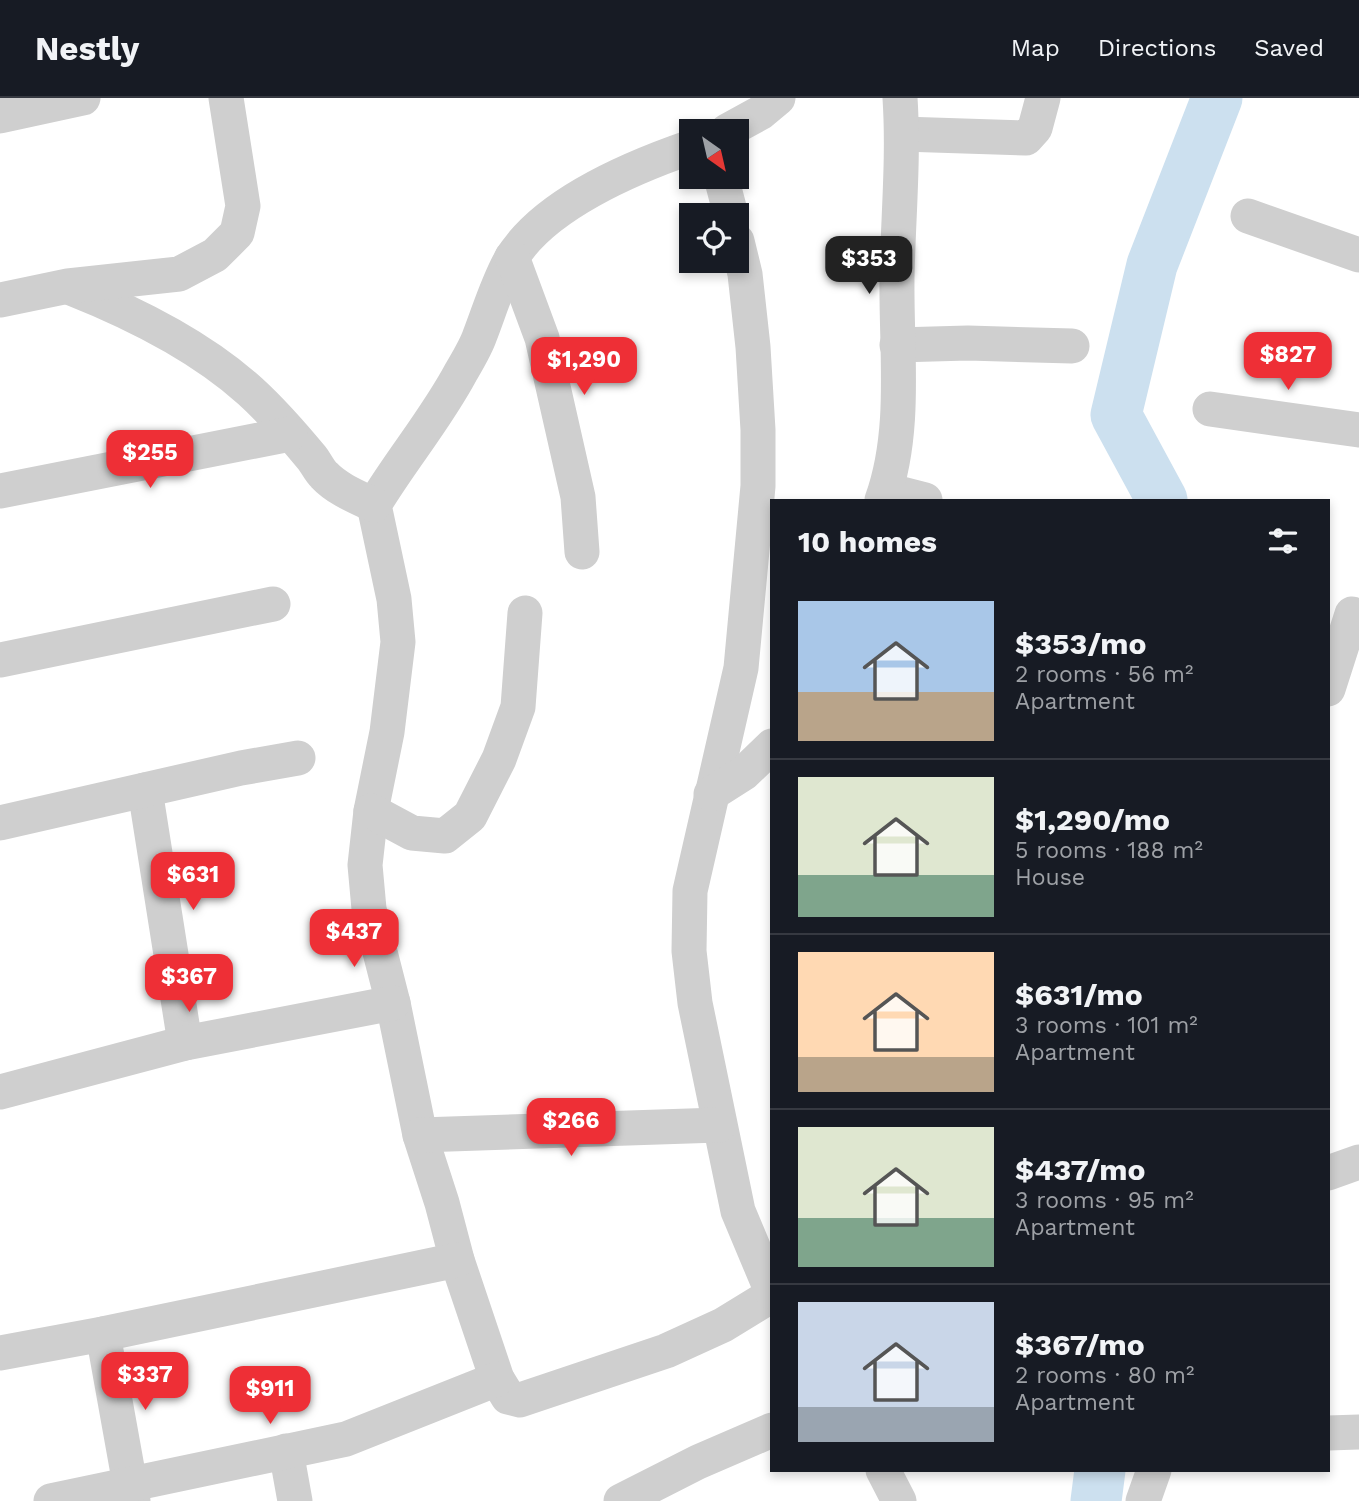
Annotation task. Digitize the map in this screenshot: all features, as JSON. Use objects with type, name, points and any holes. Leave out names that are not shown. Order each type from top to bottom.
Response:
[{"type":"street","points":[[0,116],[83,98]]},
{"type":"street","points":[[0,300],[68,286],[179,274],[215,255],[237,233],[243,205],[226,98]]},
{"type":"street","points":[[749,119],[778,98]]},
{"type":"street","points":[[900,98],[902,134],[898,400],[894,451],[884,495],[917,499]]},
{"type":"street","points":[[902,134],[1026,138],[1035,128],[1043,98]]},
{"type":"street","points":[[679,151],[639,165],[564,208],[532,233],[512,257],[494,291],[480,337],[460,375],[373,505],[394,599],[398,642],[387,732],[371,811],[365,865],[369,909],[393,1003],[420,1135],[457,1260],[497,1379],[508,1396],[520,1400],[666,1351],[723,1325],[770,1294]]},
{"type":"street","points":[[1248,216],[1359,256]]},
{"type":"street","points":[[512,257],[542,338],[578,497],[582,552]]},
{"type":"street","points":[[745,273],[753,347],[758,486],[741,667],[690,891],[690,951],[695,1003],[737,1210],[770,1288]]},
{"type":"street","points":[[68,286],[124,309],[187,345],[248,389],[290,433],[324,475],[347,492],[373,505]]},
{"type":"street","points":[[897,345],[968,343],[1072,346]]},
{"type":"street","points":[[1210,409],[1359,430]]},
{"type":"street","points":[[0,491],[290,433]]},
{"type":"street","points":[[0,660],[273,604]]},
{"type":"street","points":[[1330,681],[1347,612]]},
{"type":"street","points":[[371,811],[412,833],[445,836],[470,816],[499,759],[519,707],[525,613]]},
{"type":"street","points":[[711,794],[744,773],[770,748]]},
{"type":"street","points":[[0,823],[241,768],[298,758]]},
{"type":"street","points":[[145,790],[185,1043]]},
{"type":"street","points":[[0,1092],[185,1043],[393,1003]]},
{"type":"street","points":[[420,1135],[719,1125]]},
{"type":"street","points":[[1330,1172],[1359,1162]]},
{"type":"street","points":[[0,1353],[457,1260]]},
{"type":"street","points":[[103,1334],[132,1493]]},
{"type":"street","points":[[51,1501],[132,1493],[285,1451],[346,1438],[497,1379]]},
{"type":"street","points":[[621,1501],[698,1462],[770,1431]]},
{"type":"street","points":[[1330,1433],[1359,1432]]},
{"type":"street","points":[[285,1451],[295,1501]]},
{"type":"street","points":[[885,1472],[899,1501]]},
{"type":"street","points":[[1143,1501],[1153,1472]]},
{"type":"waterway","points":[[1161,499],[1116,415],[1152,265],[1217,98]]},
{"type":"waterway","points":[[1096,1501],[1100,1472]]}]
